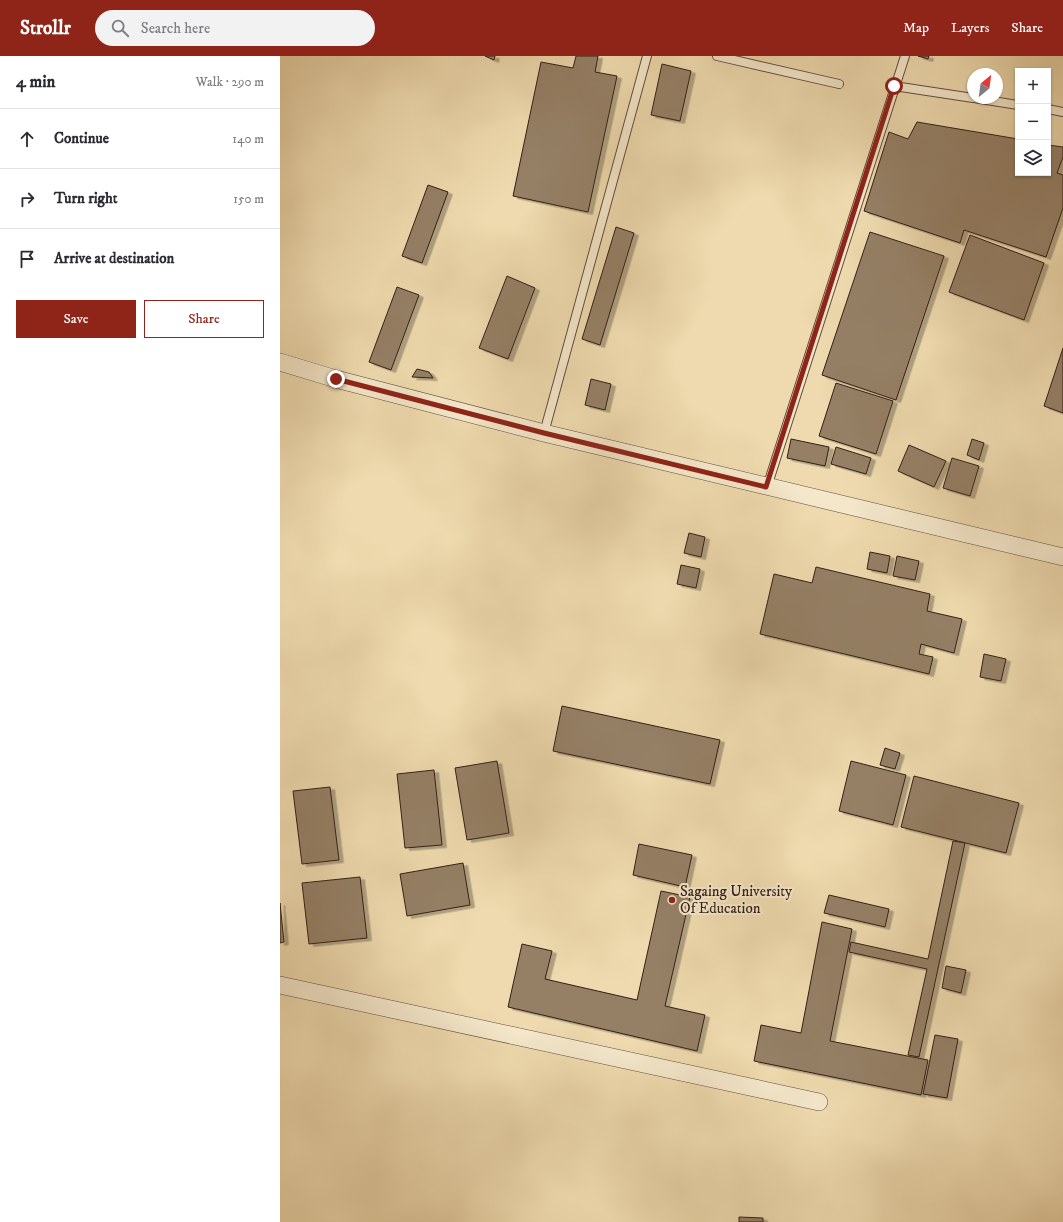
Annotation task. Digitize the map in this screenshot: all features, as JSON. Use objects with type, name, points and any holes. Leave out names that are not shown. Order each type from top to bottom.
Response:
[{"type":"street","points":[[280,362],[336,379],[544,433],[1063,557]]},
{"type":"street","points":[[280,985],[819,1102]]},
{"type":"lane","points":[[544,433],[647,56]]},
{"type":"lane","points":[[717,56],[838,84]]},
{"type":"lane","points":[[766,487],[894,86],[905,56]]},
{"type":"lane","points":[[894,86],[967,97]]},
{"type":"lane","points":[[1003,103],[1015,105]]},
{"type":"lane","points":[[1051,110],[1063,112]]},
{"type":"building","points":[[485,56],[495,56],[494,60]]},
{"type":"building","points":[[576,56],[598,56],[595,72],[617,76],[588,212],[513,196],[541,62],[573,68]]},
{"type":"building","points":[[918,56],[929,56],[928,59]]},
{"type":"building","points":[[662,64],[691,71],[680,121],[651,115]]},
{"type":"building","points":[[917,122],[1015,138],[1015,176],[1051,176],[1051,145],[1063,147],[1063,157],[1057,173],[1063,175],[1063,208],[1046,257],[964,230],[960,243],[864,211],[889,132],[908,139]]},
{"type":"building","points":[[428,185],[448,192],[422,263],[402,256]]},
{"type":"building","points":[[616,227],[634,233],[600,345],[582,339]]},
{"type":"building","points":[[870,232],[944,256],[896,400],[822,375]]},
{"type":"building","points":[[970,235],[1044,263],[1024,320],[949,292]]},
{"type":"building","points":[[507,276],[535,288],[508,359],[479,348]]},
{"type":"building","points":[[397,287],[419,295],[391,370],[369,362]]},
{"type":"building","points":[[1063,348],[1063,413],[1044,406]]},
{"type":"building","points":[[417,369],[429,372],[433,378],[412,377]]},
{"type":"building","points":[[591,379],[611,384],[605,410],[585,405]]},
{"type":"building","points":[[836,383],[893,401],[876,454],[819,436]]},
{"type":"building","points":[[791,439],[829,447],[825,466],[787,458]]},
{"type":"building","points":[[972,439],[984,443],[979,460],[967,455]]},
{"type":"building","points":[[909,445],[946,461],[934,487],[898,471]]},
{"type":"building","points":[[836,447],[871,458],[866,474],[831,464]]},
{"type":"building","points":[[952,458],[979,466],[970,496],[943,488]]},
{"type":"building","points":[[689,533],[705,537],[701,557],[684,553]]},
{"type":"building","points":[[870,552],[890,556],[887,573],[867,569]]},
{"type":"building","points":[[897,556],[919,561],[915,580],[893,576]]},
{"type":"building","points":[[681,565],[700,569],[696,588],[677,584]]},
{"type":"building","points":[[816,567],[930,594],[927,611],[962,619],[954,653],[921,644],[919,654],[933,657],[929,674],[760,634],[774,574],[812,583]]},
{"type":"building","points":[[984,654],[1006,659],[1001,681],[980,677]]},
{"type":"building","points":[[562,706],[720,740],[710,784],[553,751]]},
{"type":"building","points":[[885,748],[900,753],[895,769],[880,765]]},
{"type":"building","points":[[497,761],[509,833],[467,840],[455,768]]},
{"type":"building","points":[[851,761],[906,775],[893,825],[839,811]]},
{"type":"building","points":[[434,770],[442,845],[405,848],[397,774]]},
{"type":"building","points":[[914,776],[1019,803],[1006,853],[901,827]]},
{"type":"building","points":[[330,787],[339,860],[302,864],[293,791]]},
{"type":"building","points":[[953,841],[965,843],[919,1057],[908,1055],[927,969],[849,952],[851,942],[928,959]]},
{"type":"building","points":[[639,844],[692,855],[685,887],[633,875]]},
{"type":"building","points":[[463,863],[470,905],[407,916],[400,874]]},
{"type":"building","points":[[360,877],[367,938],[309,944],[302,883]]},
{"type":"building","points":[[661,891],[690,897],[665,1006],[705,1015],[697,1051],[508,1007],[522,944],[552,951],[545,979],[637,1000]]},
{"type":"building","points":[[829,895],[889,909],[885,927],[824,913]]},
{"type":"building","points":[[280,903],[284,942],[280,943]]},
{"type":"building","points":[[822,922],[852,929],[830,1041],[928,1060],[921,1095],[754,1061],[761,1025],[801,1033]]},
{"type":"building","points":[[946,966],[966,970],[961,993],[942,988]]},
{"type":"building","points":[[935,1035],[958,1039],[947,1098],[923,1094]]},
{"type":"building","points":[[739,1217],[763,1218],[763,1222],[739,1222]]},
{"type":"place","name":"Sagaing University Of Education","points":[[672,900]]},
{"type":"route","points":[[336,379],[544,433],[766,487],[894,86]]}]
